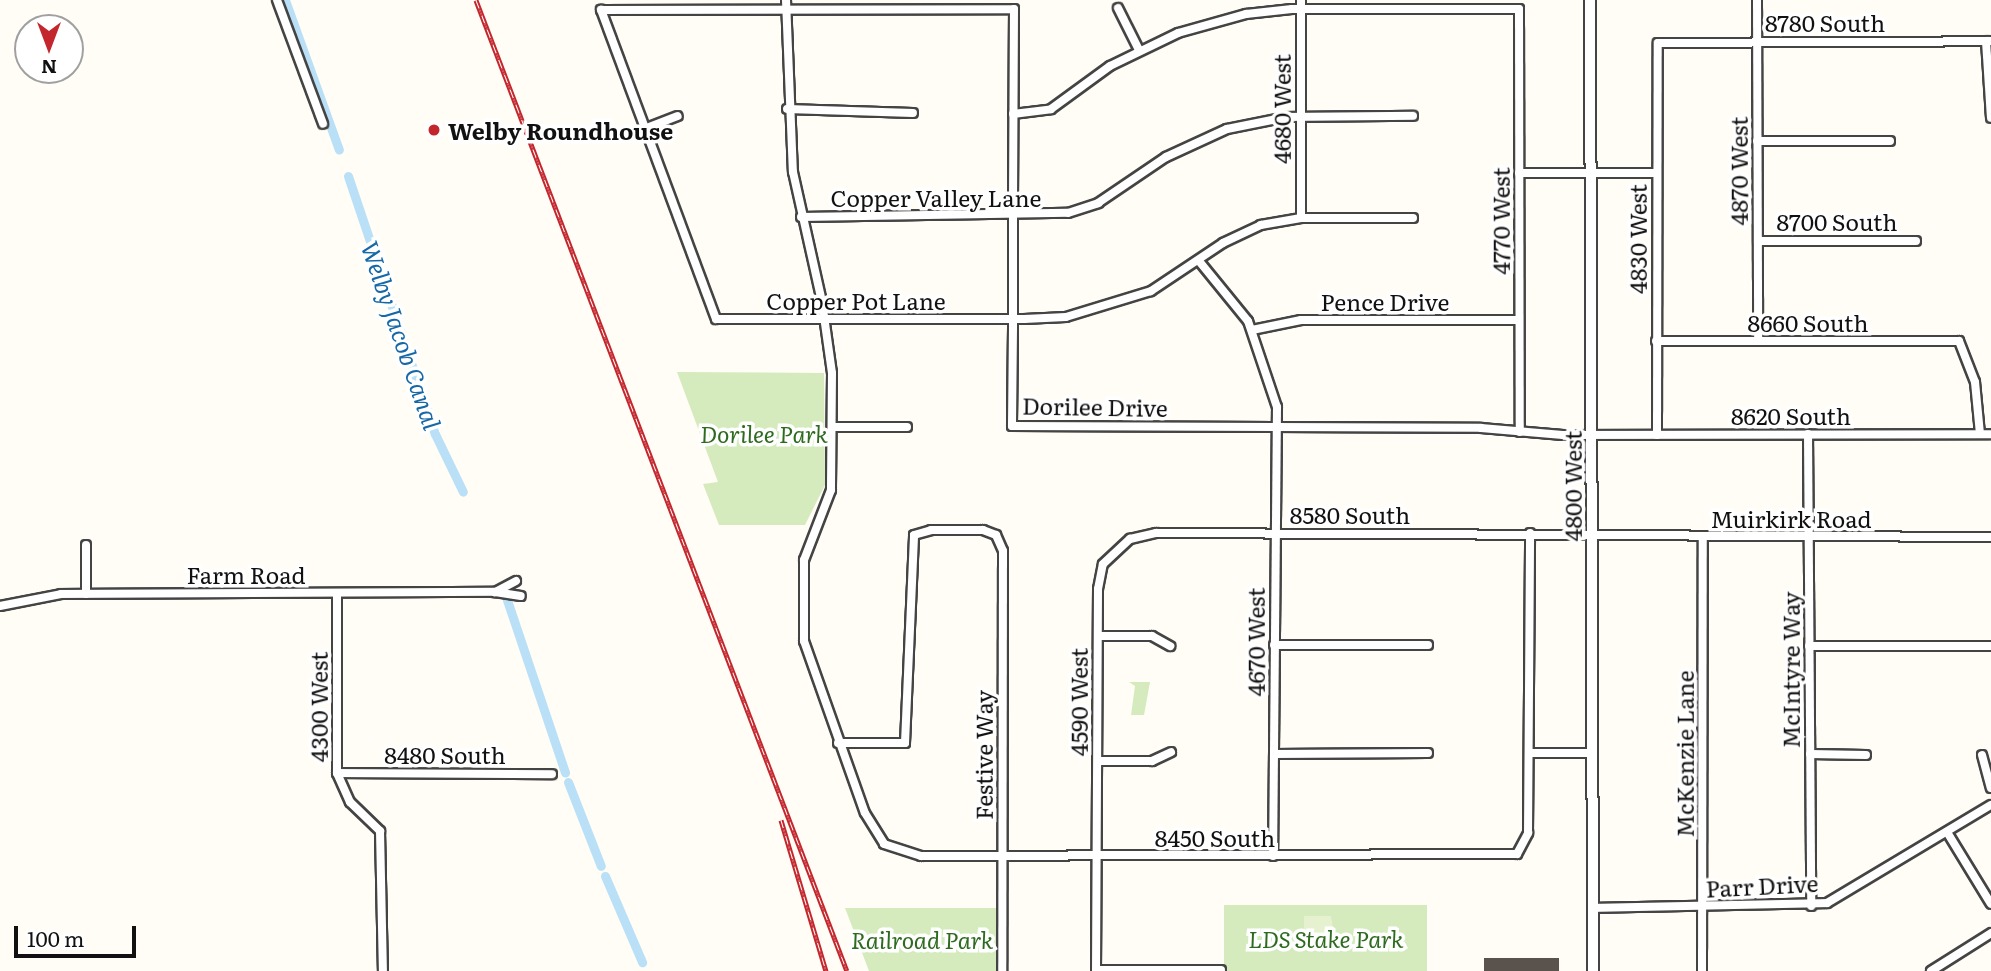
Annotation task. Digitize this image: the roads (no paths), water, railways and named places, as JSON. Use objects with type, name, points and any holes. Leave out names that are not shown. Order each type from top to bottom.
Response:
[{"type":"street","points":[[277,0],[323,124]]},
{"type":"street","name":"4800 West","points":[[1590,0],[1593,971]]},
{"type":"street","name":"4870 West","points":[[1757,0],[1758,341]]},
{"type":"street","points":[[786,4],[787,108],[801,217],[825,319],[832,427],[831,489],[808,541],[801,613],[810,665],[838,743]]},
{"type":"street","name":"Dorilee Drive","points":[[786,4],[1014,9],[1012,426],[1278,427],[1591,435]]},
{"type":"street","name":"Copper Pot Lane","points":[[786,4],[601,10],[716,319],[1066,317],[1111,307],[1152,291],[1247,230],[1301,218],[1413,218]]},
{"type":"street","points":[[1013,114],[1051,108],[1139,50],[1213,22],[1301,4]]},
{"type":"street","name":"4770 West","points":[[1301,4],[1518,9],[1520,432]]},
{"type":"street","name":"4680 West","points":[[1301,4],[1301,218]]},
{"type":"street","points":[[1118,8],[1139,50]]},
{"type":"street","points":[[1988,41],[1991,118]]},
{"type":"street","name":"8780 South","points":[[1658,43],[1988,41]]},
{"type":"street","name":"4830 West","points":[[1657,435],[1658,43]]},
{"type":"street","points":[[787,108],[913,113]]},
{"type":"street","points":[[644,129],[678,116]]},
{"type":"street","name":"Copper Valley Lane","points":[[801,217],[1013,217],[1088,206],[1195,141],[1258,121],[1300,117],[1413,116]]},
{"type":"street","points":[[1757,141],[1891,141]]},
{"type":"street","points":[[1519,173],[1656,173]]},
{"type":"street","name":"8700 South","points":[[1758,241],[1916,241]]},
{"type":"street","name":"4670 West","points":[[1199,261],[1237,302],[1252,330],[1273,388],[1278,427],[1279,533],[1274,645],[1273,856]]},
{"type":"street","name":"Pence Drive","points":[[1252,330],[1301,320],[1519,320]]},
{"type":"street","name":"8660 South","points":[[1656,341],[1959,341],[1975,382],[1980,434]]},
{"type":"street","points":[[832,427],[907,427]]},
{"type":"street","name":"McIntyre Way","points":[[1808,434],[1811,906]]},
{"type":"street","name":"8620 South","points":[[1591,435],[1991,434]]},
{"type":"street","name":"Festive Way","points":[[838,743],[905,743],[914,535],[924,530],[983,530],[1000,540],[1002,971]]},
{"type":"street","name":"8580 South","points":[[1113,550],[1130,539],[1156,533],[1530,533],[1591,537]]},
{"type":"street","points":[[1530,533],[1531,753],[1592,753]]},
{"type":"street","name":"Muirkirk Road","points":[[1591,537],[1991,537]]},
{"type":"street","name":"McKenzie Lane","points":[[1702,971],[1703,537]]},
{"type":"street","points":[[86,545],[86,594]]},
{"type":"street","name":"4590 West","points":[[1096,971],[1099,577],[1113,550]]},
{"type":"street","points":[[494,592],[516,581]]},
{"type":"street","name":"Farm Road","points":[[0,606],[86,594],[494,592],[521,596]]},
{"type":"street","name":"4300 West","points":[[337,593],[337,773],[350,802],[380,831],[383,971]]},
{"type":"street","points":[[1098,636],[1152,636],[1170,646]]},
{"type":"street","points":[[1274,645],[1427,645]]},
{"type":"street","points":[[1810,646],[1991,646]]},
{"type":"street","name":"8450 South","points":[[838,743],[873,831],[907,855],[1503,857],[1522,849],[1528,833],[1531,753]]},
{"type":"street","points":[[1098,761],[1152,761],[1171,752]]},
{"type":"street","points":[[1274,754],[1428,753]]},
{"type":"street","points":[[1810,754],[1866,755]]},
{"type":"street","points":[[1982,755],[1991,788]]},
{"type":"street","name":"8480 South","points":[[337,773],[552,774]]},
{"type":"street","name":"Parr Drive","points":[[1593,908],[1811,906],[1838,899],[1991,806]]},
{"type":"street","points":[[1947,832],[1991,904]]},
{"type":"street","points":[[1931,971],[1991,933]]},
{"type":"street","points":[[1096,971],[1221,970]]},
{"type":"waterway","name":"Welby Jacob Canal","points":[[285,0],[339,150]]},
{"type":"waterway","name":"Welby Jacob Canal","points":[[348,176],[435,434],[463,492]]},
{"type":"waterway","name":"Welby Jacob Canal","points":[[507,600],[565,772]]},
{"type":"waterway","name":"Welby Jacob Canal","points":[[568,782],[601,866]]},
{"type":"waterway","name":"Welby Jacob Canal","points":[[605,876],[642,962]]},
{"type":"railway","points":[[476,0],[847,971]]},
{"type":"railway","points":[[781,820],[826,971]]},
{"type":"place","name":"Welby Roundhouse","points":[[434,130]]},
{"type":"park label","name":"Dorilee Park","points":[[764,433]]},
{"type":"park label","name":"LDS Stake Park","points":[[1326,938]]},
{"type":"park label","name":"Railroad Park","points":[[922,939]]}]
